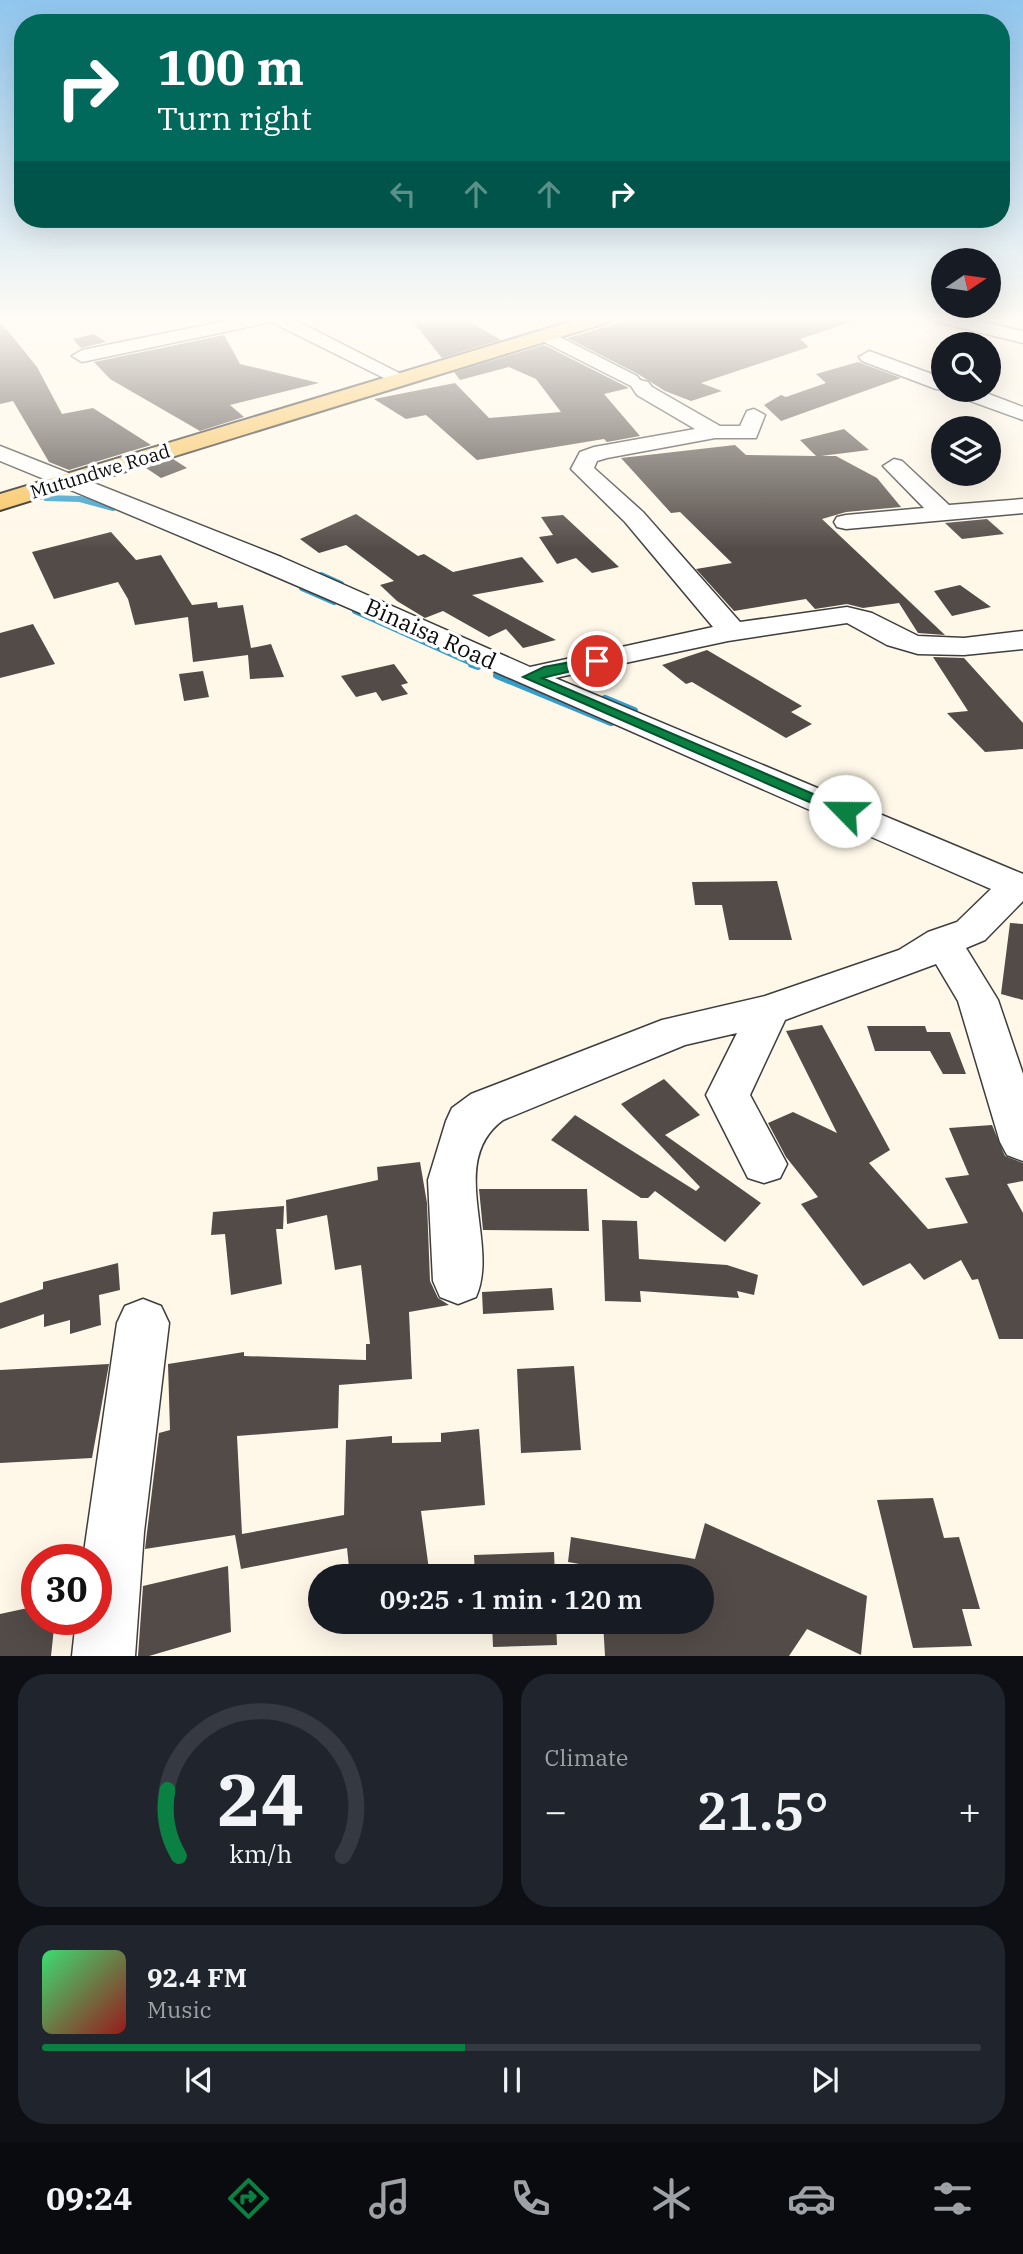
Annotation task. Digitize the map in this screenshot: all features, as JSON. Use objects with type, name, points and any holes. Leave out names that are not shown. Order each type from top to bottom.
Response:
[{"type":"main road","name":"Mutundwe Road","points":[[0,502],[348,395]]},
{"type":"street","points":[[651,395],[715,432]]},
{"type":"street","points":[[990,402],[1023,414]]},
{"type":"street","points":[[729,632],[727,623],[634,517],[582,469],[588,457],[602,452],[715,432],[748,433],[754,415]]},
{"type":"street","name":"Binaisa Road","points":[[0,453],[272,563],[1020,887]]},
{"type":"street","points":[[894,466],[942,512]]},
{"type":"street","points":[[846,522],[1023,506]]},
{"type":"street","points":[[530,677],[549,670],[729,632],[847,615],[860,617],[890,638],[909,644],[986,644],[1023,640]]},
{"type":"street","points":[[458,1281],[451,1180],[468,1121],[487,1107],[515,1093],[677,1031],[769,1010],[913,960],[942,942],[971,931],[1020,887]]},
{"type":"street","points":[[942,942],[978,1000],[1023,1142]]},
{"type":"street","points":[[764,1164],[728,1095],[769,1010]]},
{"type":"street","points":[[103,1656],[115,1532],[143,1323]]},
{"type":"building","points":[[0,395],[52,395],[62,414],[93,408],[151,445],[69,470],[49,462],[13,401],[0,404]]},
{"type":"building","points":[[138,395],[269,395],[230,405],[244,417],[200,431]]},
{"type":"building","points":[[393,395],[467,395],[489,418],[561,412],[548,395],[605,395],[640,436],[607,442],[604,439],[477,460],[426,415],[406,419],[374,399]]},
{"type":"building","points":[[676,395],[709,395],[691,401]]},
{"type":"building","points":[[781,395],[853,395],[781,421],[764,405]]},
{"type":"building","points":[[844,429],[869,450],[821,456],[836,456],[877,478],[901,507],[846,512],[822,519],[945,635],[918,633],[899,603],[863,608],[847,604],[815,609],[806,599],[734,611],[696,569],[732,563],[680,512],[671,513],[621,458],[735,445],[746,455],[816,456],[800,440]]},
{"type":"building","points":[[173,459],[187,468],[161,478],[146,468]]},
{"type":"building","points":[[356,514],[418,556],[424,554],[453,572],[522,557],[544,582],[472,595],[556,640],[523,648],[506,629],[489,637],[443,611],[425,618],[397,601],[380,585],[394,581],[346,545],[319,553],[300,539]]},
{"type":"building","points":[[563,515],[619,567],[592,573],[576,558],[557,564],[539,537],[553,535],[541,517]]},
{"type":"building","points":[[987,519],[1004,534],[962,539],[945,523]]},
{"type":"building","points":[[111,532],[136,560],[161,555],[192,605],[217,602],[218,608],[243,605],[251,648],[271,644],[284,677],[250,679],[248,655],[193,662],[188,617],[135,625],[128,599],[118,582],[54,599],[32,552]]},
{"type":"building","points":[[960,585],[991,607],[952,616],[934,591]]},
{"type":"building","points":[[33,624],[55,664],[0,678],[0,633]]},
{"type":"building","points":[[707,650],[802,706],[791,712],[812,724],[786,738],[692,682],[686,684],[662,665]]},
{"type":"building","points":[[933,657],[964,658],[1023,723],[1023,749],[985,752],[947,713],[968,711]]},
{"type":"building","points":[[394,664],[408,683],[401,685],[408,694],[382,701],[376,692],[356,697],[341,676]]},
{"type":"building","points":[[203,671],[209,697],[184,701],[179,674]]},
{"type":"building","points":[[777,881],[792,940],[729,940],[722,905],[695,905],[692,882]]},
{"type":"building","points":[[1010,923],[1023,924],[1023,1000],[1001,994]]},
{"type":"building","points":[[822,1025],[890,1150],[869,1163],[928,1229],[968,1223],[945,1178],[969,1175],[949,1128],[992,1125],[1005,1156],[1023,1163],[1023,1181],[1007,1184],[1023,1213],[1023,1339],[999,1339],[978,1279],[972,1280],[961,1260],[924,1280],[910,1263],[863,1286],[801,1204],[818,1197],[786,1157],[768,1123],[793,1112],[837,1133],[786,1031]]},
{"type":"building","points":[[867,1026],[925,1026],[927,1032],[950,1032],[966,1074],[943,1074],[930,1051],[875,1051]]},
{"type":"building","points":[[664,1079],[700,1115],[665,1135],[761,1203],[725,1242],[655,1191],[648,1198],[641,1198],[551,1140],[575,1115],[696,1191],[700,1187],[621,1104]]},
{"type":"building","points":[[420,1162],[427,1203],[430,1281],[438,1298],[449,1305],[409,1312],[412,1379],[339,1385],[338,1428],[237,1436],[242,1534],[344,1515],[346,1440],[392,1436],[392,1443],[441,1442],[441,1433],[479,1429],[485,1505],[421,1511],[428,1564],[349,1564],[347,1548],[241,1569],[235,1535],[145,1549],[159,1433],[170,1430],[168,1364],[244,1352],[244,1356],[366,1360],[366,1344],[370,1344],[361,1265],[335,1270],[327,1215],[287,1224],[286,1200],[378,1180],[377,1167]]},
{"type":"building","points":[[479,1189],[587,1189],[589,1231],[483,1230]]},
{"type":"building","points":[[284,1206],[283,1229],[276,1229],[282,1284],[231,1295],[225,1234],[211,1235],[213,1212]]},
{"type":"building","points":[[602,1220],[637,1221],[639,1259],[727,1265],[758,1275],[754,1295],[737,1291],[739,1298],[640,1291],[641,1302],[605,1301]]},
{"type":"building","points":[[118,1263],[120,1290],[99,1295],[101,1325],[70,1334],[70,1320],[44,1327],[44,1314],[0,1329],[0,1303],[43,1289],[43,1282]]},
{"type":"building","points":[[552,1288],[554,1310],[483,1314],[482,1292]]},
{"type":"building","points":[[109,1364],[92,1458],[0,1463],[0,1370]]},
{"type":"building","points":[[574,1366],[581,1450],[521,1453],[517,1369]]},
{"type":"building","points":[[933,1498],[944,1538],[959,1537],[980,1609],[962,1609],[972,1646],[913,1648],[877,1500]]},
{"type":"building","points":[[705,1523],[867,1596],[861,1655],[807,1629],[789,1656],[605,1656],[604,1634],[714,1634],[714,1564],[568,1562],[571,1537],[695,1559]]},
{"type":"building","points":[[554,1552],[554,1564],[474,1564],[474,1555]]},
{"type":"building","points":[[228,1566],[231,1632],[149,1656],[138,1656],[143,1586]]},
{"type":"building","points":[[21,1609],[21,1635],[53,1635],[51,1656],[0,1656],[0,1614]]},
{"type":"building","points":[[492,1634],[557,1634],[557,1645],[493,1647]]},
{"type":"waterway","points":[[46,498],[80,499],[113,508]]},
{"type":"waterway","points":[[321,575],[341,584]]},
{"type":"waterway","points":[[302,588],[334,602]]},
{"type":"waterway","points":[[355,611],[476,665]]},
{"type":"waterway","points":[[472,664],[478,666]]},
{"type":"waterway","points":[[497,675],[611,722]]},
{"type":"waterway","points":[[605,699],[634,711]]},
{"type":"route","points":[[597,661],[549,670],[530,677],[845,811]]}]
